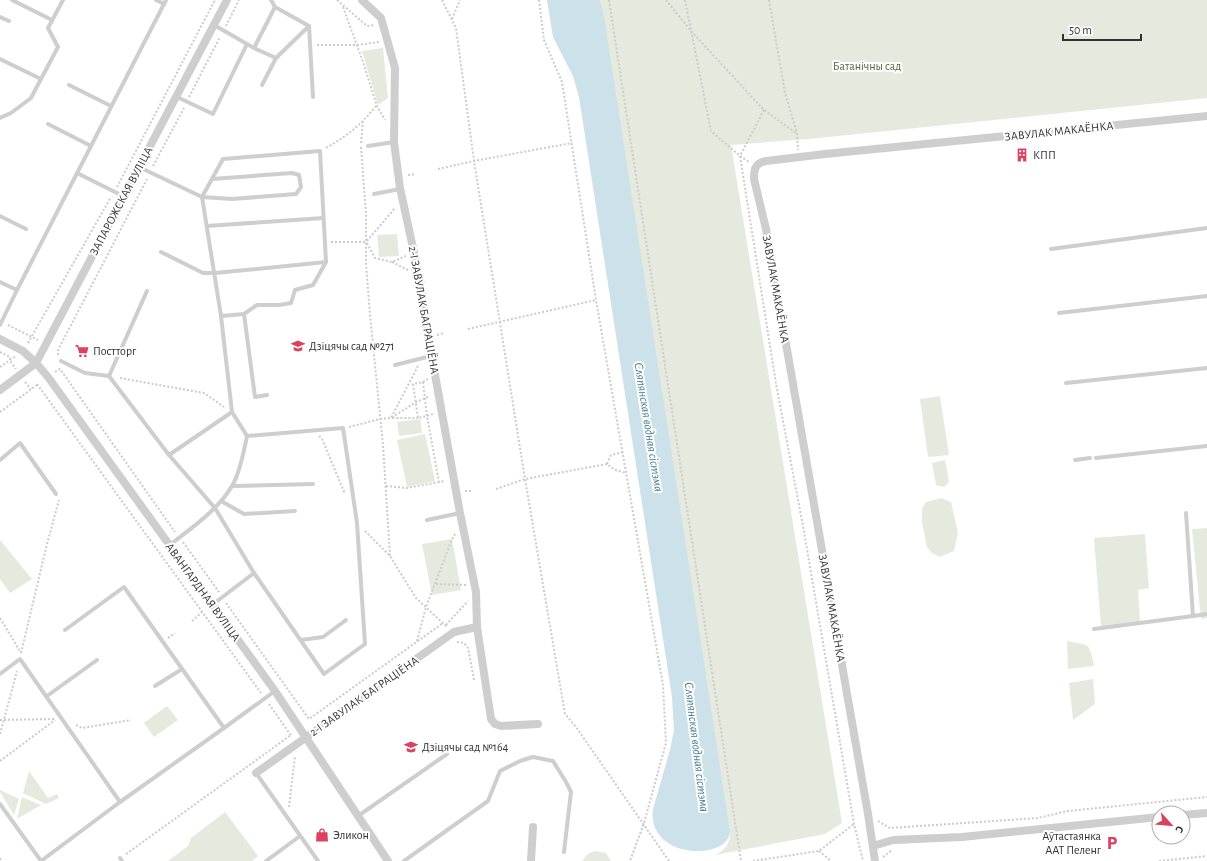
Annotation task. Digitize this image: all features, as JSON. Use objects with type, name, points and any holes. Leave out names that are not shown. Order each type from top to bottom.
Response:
[{"type":"street","name":"ЗАПАРОЖСКАЯ ВУЛІЦА","points":[[0,390],[36,363],[227,0]]},
{"type":"street","name":"2-І ЗАВУЛАК БАГРАЦІЁНА","points":[[362,0],[381,18],[395,68],[394,142],[400,188],[419,276],[438,392],[475,588],[477,628],[491,719],[495,724],[501,726],[538,724]]},
{"type":"street","name":"ЗАВУЛАК МАКАЁНКА","points":[[875,861],[874,846],[767,237],[754,179],[754,171],[756,166],[760,162],[799,157],[1207,116]]},
{"type":"street","name":"АВАНГАРДНАЯ ВУЛІЦА","points":[[0,339],[23,351],[48,377],[275,691],[388,861]]},
{"type":"street","name":"2-І ЗАВУЛАК БАГРАЦІЁНА","points":[[256,773],[454,632],[477,628]]},
{"type":"street","points":[[1191,814],[1207,813]]},
{"type":"street","points":[[874,846],[893,840],[962,837],[1151,818]]},
{"type":"street","points":[[530,861],[534,827]]},
{"type":"lane","points":[[12,0],[52,20]]},
{"type":"lane","points":[[1,323],[165,2],[156,0]]},
{"type":"lane","points":[[271,0],[275,7],[309,26]]},
{"type":"lane","points":[[0,118],[11,113],[31,98],[58,47],[48,28],[61,1]]},
{"type":"lane","points":[[254,48],[275,7]]},
{"type":"lane","points":[[0,17],[9,21]]},
{"type":"lane","points":[[214,25],[254,48],[276,58]]},
{"type":"lane","points":[[309,26],[313,97]]},
{"type":"lane","points":[[262,85],[276,58],[309,26]]},
{"type":"lane","points":[[176,96],[213,114],[247,44]]},
{"type":"lane","points":[[0,59],[41,79]]},
{"type":"lane","points":[[69,85],[111,106]]},
{"type":"lane","points":[[48,124],[91,146]]},
{"type":"lane","points":[[368,146],[394,142]]},
{"type":"lane","points":[[169,545],[215,508],[233,486],[247,436],[232,412],[222,316],[202,197],[223,159],[320,151],[326,262],[313,285],[295,290],[291,303],[279,305],[257,305],[244,314],[222,316]]},
{"type":"lane","points":[[139,167],[202,197],[232,199],[296,194],[301,187],[299,175],[292,173],[212,179]]},
{"type":"lane","points":[[77,173],[124,196]]},
{"type":"lane","points":[[374,194],[400,188]]},
{"type":"lane","points":[[0,216],[26,229]]},
{"type":"lane","points":[[207,226],[323,218]]},
{"type":"lane","points":[[1052,249],[1207,228]]},
{"type":"lane","points":[[161,252],[203,273],[326,262]]},
{"type":"lane","points":[[0,282],[17,290]]},
{"type":"lane","points":[[109,376],[147,292]]},
{"type":"lane","points":[[1059,313],[1207,296]]},
{"type":"lane","points":[[244,314],[255,397],[267,395]]},
{"type":"lane","points":[[395,364],[432,356]]},
{"type":"lane","points":[[59,361],[85,373],[109,376],[169,455],[215,508],[254,573],[324,674],[365,644],[357,523],[344,428],[247,436]]},
{"type":"lane","points":[[1066,383],[1207,368]]},
{"type":"lane","points":[[169,455],[232,412]]},
{"type":"lane","points":[[0,460],[20,444],[56,494]]},
{"type":"lane","points":[[1096,458],[1207,446]]},
{"type":"lane","points":[[1075,460],[1090,458]]},
{"type":"lane","points":[[233,486],[312,484]]},
{"type":"lane","points":[[221,501],[244,514],[295,511]]},
{"type":"lane","points":[[427,520],[460,513]]},
{"type":"lane","points":[[1186,513],[1193,616]]},
{"type":"lane","points":[[212,605],[254,573]]},
{"type":"lane","points":[[66,630],[124,586],[224,728]]},
{"type":"lane","points":[[1094,629],[1207,614]]},
{"type":"lane","points":[[300,640],[323,637],[346,620]]},
{"type":"lane","points":[[0,674],[20,659],[120,802]]},
{"type":"lane","points":[[47,696],[97,660]]},
{"type":"lane","points":[[155,686],[182,669]]},
{"type":"lane","points":[[0,804],[41,861],[120,802],[275,691]]},
{"type":"lane","points":[[358,816],[447,754]]},
{"type":"lane","points":[[404,861],[488,801],[500,771],[520,761],[533,757],[552,762],[571,792],[564,852]]},
{"type":"lane","points":[[256,773],[318,861]]},
{"type":"lane","points":[[266,861],[300,836]]},
{"type":"path","points":[[59,361],[58,350],[239,0]]},
{"type":"path","points":[[337,0],[367,26],[374,25],[378,30]]},
{"type":"path","points":[[442,0],[456,28],[474,161],[525,479],[565,714],[576,727],[644,823],[669,861]]},
{"type":"path","points":[[452,20],[460,0]]},
{"type":"path","points":[[539,0],[544,40],[562,82],[596,300],[624,452],[626,474],[663,685],[666,743],[651,792],[644,823],[630,861]]},
{"type":"path","points":[[609,0],[741,861]]},
{"type":"path","points":[[666,0],[691,31],[764,110],[797,133]]},
{"type":"path","points":[[685,0],[711,131],[740,156]]},
{"type":"path","points":[[769,0],[785,93],[797,133],[799,157]]},
{"type":"path","points":[[342,5],[357,44],[376,106],[386,121],[388,116]]},
{"type":"path","points":[[310,46],[384,41]]},
{"type":"path","points":[[320,151],[340,140],[363,122],[376,106]]},
{"type":"path","points":[[764,110],[740,156],[776,384],[803,526],[854,824],[863,861]]},
{"type":"path","points":[[363,122],[360,152],[366,214],[370,315],[386,486],[390,556]]},
{"type":"path","points":[[438,169],[572,143]]},
{"type":"path","points":[[366,242],[394,208],[404,204]]},
{"type":"path","points":[[325,242],[366,242]]},
{"type":"path","points":[[366,242],[375,258],[392,262],[419,276]]},
{"type":"path","points":[[392,262],[414,253]]},
{"type":"path","points":[[468,329],[596,300]]},
{"type":"path","points":[[1,323],[58,350]]},
{"type":"path","points":[[391,418],[421,359]]},
{"type":"path","points":[[109,376],[204,393],[232,412]]},
{"type":"path","points":[[0,412],[48,377]]},
{"type":"path","points":[[418,418],[413,384],[423,382],[427,416],[439,482]]},
{"type":"path","points":[[37,384],[291,735],[296,744],[287,818]]},
{"type":"path","points":[[391,418],[416,402],[438,392]]},
{"type":"path","points":[[344,428],[380,419],[418,418],[427,416]]},
{"type":"path","points":[[312,430],[322,439],[345,495]]},
{"type":"path","points":[[607,464],[611,455],[624,452]]},
{"type":"path","points":[[496,490],[525,479],[607,464],[615,470],[626,474]]},
{"type":"path","points":[[386,486],[407,488],[454,479]]},
{"type":"path","points":[[0,734],[59,500],[56,494]]},
{"type":"path","points":[[417,642],[426,608],[452,539],[462,522]]},
{"type":"path","points":[[357,523],[390,556],[416,598],[454,632]]},
{"type":"path","points":[[436,584],[475,588]]},
{"type":"path","points":[[446,625],[475,588]]},
{"type":"path","points":[[192,621],[202,612]]},
{"type":"path","points":[[0,618],[21,653]]},
{"type":"path","points":[[457,641],[464,643],[468,648],[474,680]]},
{"type":"path","points":[[0,761],[56,719]]},
{"type":"path","points":[[121,860],[291,735]]},
{"type":"path","points":[[876,820],[890,828],[1038,818],[1068,811],[1207,797]]},
{"type":"path","points":[[753,861],[819,851],[854,824]]},
{"type":"path","points":[[882,861],[883,857],[895,849]]},
{"type":"path","points":[[819,851],[831,861]]},
{"type":"path","points":[[1159,861],[1207,856]]},
{"type":"green space","name":"Батанічны сад","points":[[600,0],[1207,0],[1207,98],[809,139],[731,145],[842,823],[825,834],[715,855],[722,851],[729,842],[730,830]]},
{"type":"green space","points":[[383,48],[388,98],[378,105],[362,51]]},
{"type":"green space","points":[[397,234],[399,256],[379,257],[377,235]]},
{"type":"green space","points":[[940,396],[949,455],[928,457],[920,399]]},
{"type":"green space","points":[[420,419],[422,433],[399,436],[397,422]]},
{"type":"green space","points":[[425,434],[435,481],[407,487],[397,440]]},
{"type":"green space","points":[[945,460],[949,482],[944,487],[936,485],[932,463]]},
{"type":"green space","points":[[941,498],[951,502],[958,533],[954,551],[940,557],[932,553],[927,547],[922,522],[922,509],[926,502]]},
{"type":"green space","points":[[1207,528],[1207,618],[1201,619],[1192,529]]},
{"type":"green space","points":[[1145,534],[1149,588],[1138,590],[1140,623],[1101,627],[1094,538]]},
{"type":"green space","points":[[452,539],[461,590],[432,595],[422,544]]},
{"type":"green space","points":[[0,540],[32,579],[10,593],[0,579]]},
{"type":"green space","points":[[1067,641],[1087,646],[1091,652],[1094,666],[1068,669]]},
{"type":"green space","points":[[1093,679],[1095,704],[1073,720],[1069,683]]},
{"type":"green space","points":[[167,706],[178,720],[154,737],[144,723]]},
{"type":"green space","points":[[29,771],[48,798],[57,794],[59,798],[46,804],[23,793]]},
{"type":"green space","points":[[0,790],[19,799],[14,815],[0,792]]},
{"type":"green space","points":[[22,797],[41,805],[17,819]]},
{"type":"green space","points":[[225,812],[258,856],[252,861],[168,861],[188,846],[191,838]]},
{"type":"green space","points":[[595,851],[606,853],[611,861],[582,861],[589,853]]},
{"type":"water","name":"Сляпянская водная сістэма","points":[[547,0],[600,0],[604,16],[730,830],[727,840],[718,847],[705,851],[690,851],[675,847],[662,839],[654,826],[653,809],[670,750],[674,730],[672,697],[579,97],[573,76],[553,37]]},
{"type":"place","name":"КПП","points":[[1022,155]]},
{"type":"place","name":"Дзіцячы сад №271","points":[[298,346]]},
{"type":"place","name":"Постторг","points":[[82,351]]},
{"type":"place","name":"Дзіцячы сад №164","points":[[411,747]]},
{"type":"place","name":"Эликон","points":[[322,835]]},
{"type":"place","name":"Аўтастаянка ААТ Пеленг","points":[[1112,843]]}]
